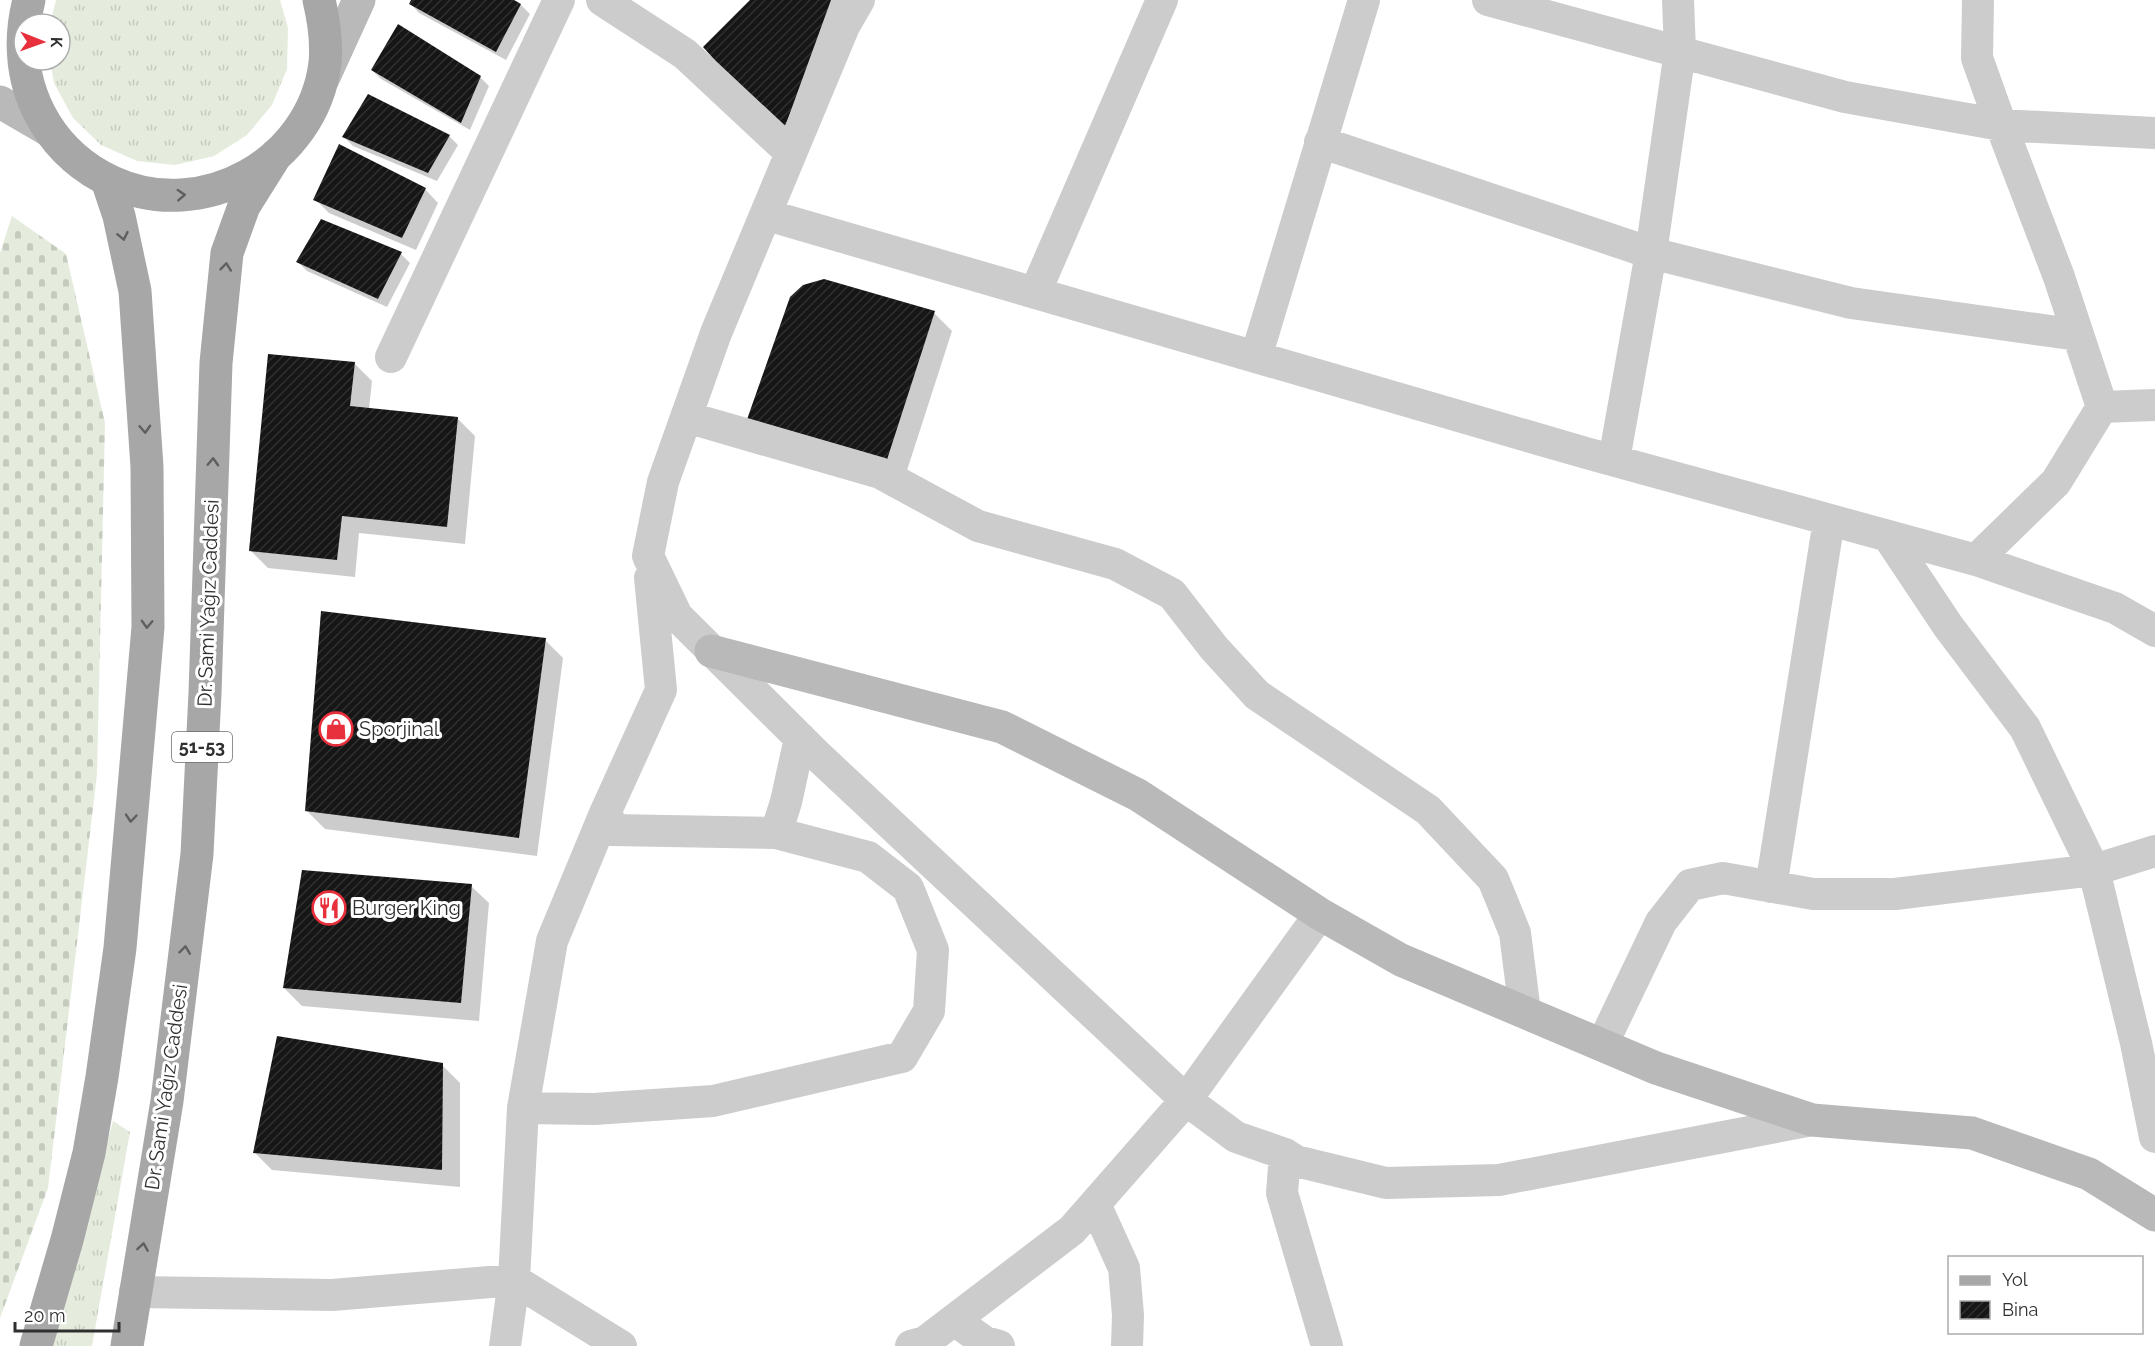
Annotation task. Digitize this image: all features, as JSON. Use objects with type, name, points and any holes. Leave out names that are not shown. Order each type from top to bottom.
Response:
[{"type":"main road","points":[[29,0],[22,46],[25,69],[34,101],[50,131],[81,164],[107,180],[143,193],[165,196],[210,192],[252,174],[276,155],[300,128],[312,108],[325,64],[324,19],[319,0]]},
{"type":"main road","name":"Dr. Sami Yağız Caddesi","points":[[127,1346],[167,1101],[197,854],[216,363],[228,253],[244,206],[276,155]]},
{"type":"main road","points":[[36,1346],[68,1240],[88,1153],[102,1077],[120,948],[148,627],[147,467],[135,291],[119,216],[107,180]]},
{"type":"street","points":[[320,86],[359,0]]},
{"type":"street","points":[[391,357],[558,0]]},
{"type":"street","points":[[602,0],[685,54],[791,153]]},
{"type":"street","points":[[506,1346],[514,1281],[523,1108],[552,941],[606,811],[662,690],[648,556],[663,482],[716,333],[843,26],[859,0]]},
{"type":"street","points":[[1035,293],[1162,0]]},
{"type":"street","points":[[1256,357],[1364,0]]},
{"type":"street","points":[[1488,0],[1845,97],[2001,125],[2155,133]]},
{"type":"street","points":[[1614,460],[1652,253],[1680,51],[1678,0]]},
{"type":"street","points":[[1976,560],[2056,482],[2102,407],[2059,277],[1977,58],[1978,0]]},
{"type":"street","points":[[0,102],[50,131]]},
{"type":"street","points":[[1320,142],[1652,253],[1851,303],[2078,334]]},
{"type":"street","points":[[766,215],[1614,460],[1976,560],[2115,608],[2155,631]]},
{"type":"street","points":[[2102,407],[2155,405]]},
{"type":"street","points":[[686,417],[880,473],[978,526],[1114,564],[1172,594],[1214,648],[1257,695],[1428,810],[1492,879],[1515,933],[1525,1012]]},
{"type":"street","points":[[1770,887],[1829,520]]},
{"type":"street","points":[[1888,536],[1948,626],[2025,728],[2094,870],[2136,1043],[2155,1137]]},
{"type":"street","points":[[648,556],[677,616],[711,651],[800,738],[1186,1100],[1236,1137],[1285,1154],[1296,1161],[1386,1183],[1499,1180],[1812,1120]]},
{"type":"street","points":[[711,651],[1002,727],[1138,795],[1320,914],[1401,960],[1656,1068],[1812,1120],[1972,1133],[2088,1174],[2155,1215]]},
{"type":"street","points":[[776,833],[786,802],[800,738]]},
{"type":"street","points":[[523,1108],[594,1109],[713,1101],[902,1057],[929,1011],[933,950],[908,888],[868,857],[776,833],[612,830],[606,811]]},
{"type":"street","points":[[1602,1045],[1661,922],[1690,885],[1723,878],[1813,894],[1895,894],[2094,870],[2155,851]]},
{"type":"street","points":[[921,1345],[1072,1230],[1186,1100],[1320,914]]},
{"type":"street","points":[[1285,1154],[1282,1193],[1327,1346]]},
{"type":"street","points":[[1095,1204],[1124,1268],[1128,1315],[1127,1346]]},
{"type":"street","points":[[135,1292],[332,1295],[514,1281],[621,1346]]},
{"type":"street","points":[[954,1320],[985,1342],[999,1346]]},
{"type":"green space","points":[[56,0],[280,0],[288,28],[287,69],[272,105],[247,135],[214,156],[175,165],[137,161],[101,145],[73,118],[54,83],[52,72],[72,72],[72,12],[53,12]]},
{"type":"green space","points":[[12,216],[66,254],[105,423],[97,774],[48,1188],[0,1318],[0,253]]},
{"type":"green space","points":[[113,1121],[130,1132],[92,1346],[53,1346]]},
{"type":"building","points":[[411,0],[514,0],[521,4],[496,52],[409,4]]},
{"type":"building","points":[[750,0],[831,0],[782,135],[703,47]]},
{"type":"building","points":[[398,24],[481,76],[461,123],[371,70]]},
{"type":"building","points":[[368,94],[450,135],[428,173],[342,137]]},
{"type":"building","points":[[339,144],[426,188],[402,238],[313,200]]},
{"type":"building","points":[[321,219],[402,252],[378,299],[296,262]]},
{"type":"building","points":[[824,279],[935,311],[883,472],[744,428],[790,297],[803,285]]},
{"type":"building","points":[[268,354],[355,362],[350,406],[458,417],[447,527],[342,516],[337,560],[249,551]]},
{"type":"building","points":[[321,611],[546,638],[519,838],[305,811]]},
{"type":"building","points":[[302,870],[472,884],[461,1003],[283,988]]},
{"type":"building","points":[[277,1036],[443,1063],[442,1170],[253,1153]]},
{"type":"place","name":"Sporjinal","points":[[336,729]]},
{"type":"place","name":"Burger King","points":[[329,908]]}]
